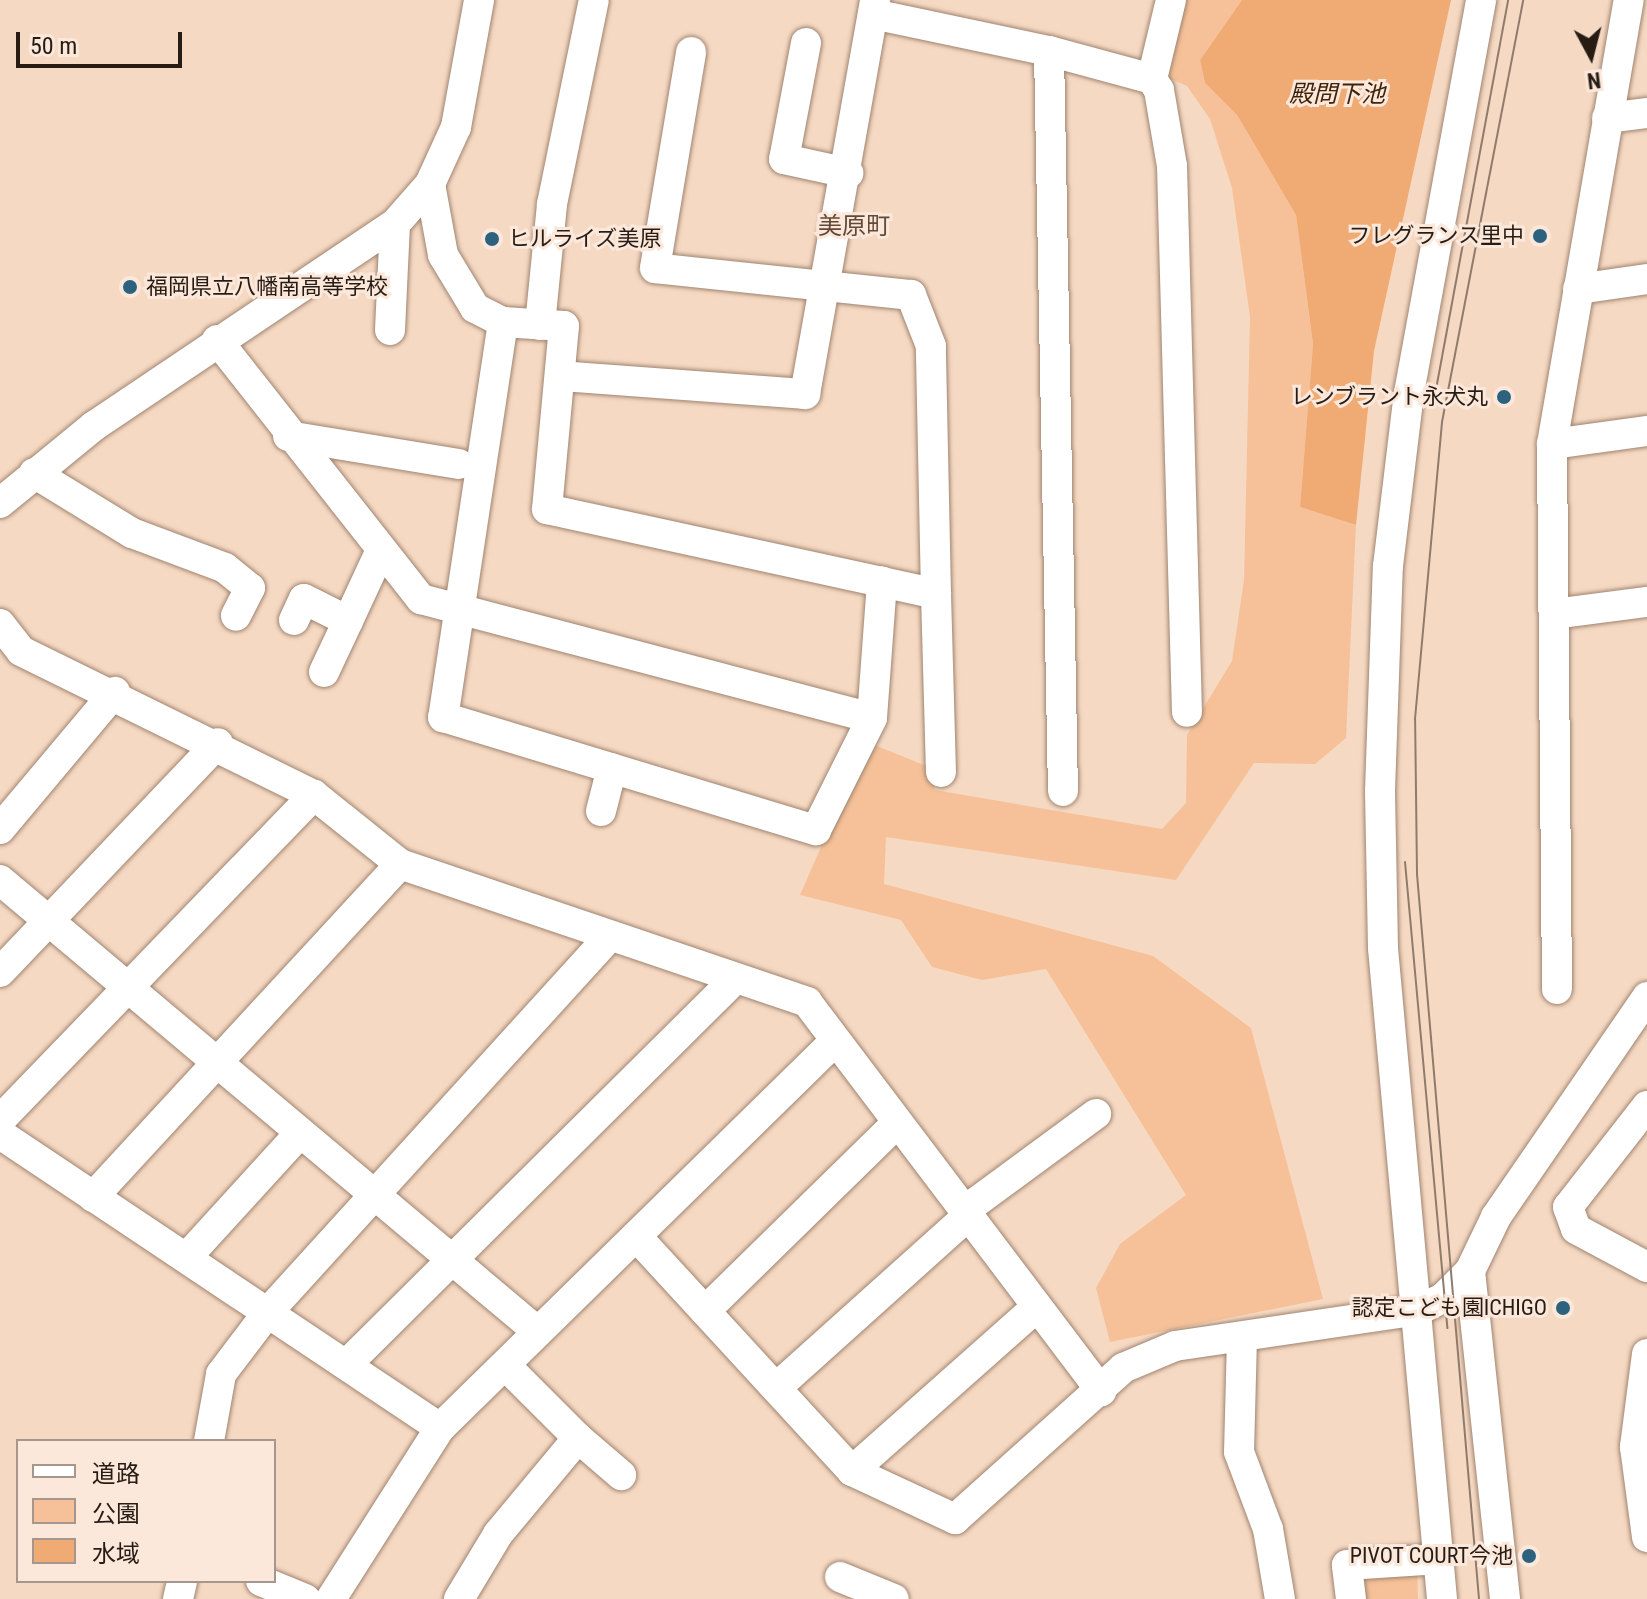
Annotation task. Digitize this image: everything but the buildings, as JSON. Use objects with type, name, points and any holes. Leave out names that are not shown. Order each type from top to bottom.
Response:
[{"type":"street","points":[[0,503],[34,473],[217,340],[395,224],[430,184],[456,127],[479,0]]},
{"type":"street","points":[[540,325],[552,204],[594,0]]},
{"type":"street","points":[[1171,0],[1152,79],[1172,166],[1187,712]]},
{"type":"street","points":[[1442,1599],[1419,1310],[1383,948],[1388,566],[1409,393],[1481,0]]},
{"type":"street","points":[[1557,989],[1552,444],[1629,0]]},
{"type":"street","points":[[560,376],[805,394],[848,173],[874,7],[1152,79]]},
{"type":"street","points":[[806,43],[784,159],[848,173]]},
{"type":"street","points":[[1049,51],[1063,791]]},
{"type":"street","points":[[691,52],[655,268],[911,295],[931,346],[941,772]]},
{"type":"street","points":[[1607,118],[1647,113]]},
{"type":"street","points":[[430,184],[451,279],[475,308],[503,322],[564,326],[547,509],[936,594]]},
{"type":"street","points":[[390,330],[395,224]]},
{"type":"street","points":[[1578,289],[1647,279]]},
{"type":"street","points":[[503,322],[457,608],[443,717],[816,830],[872,718],[882,581]]},
{"type":"street","points":[[217,340],[288,436],[421,599],[872,718]]},
{"type":"street","points":[[1552,444],[1647,431]]},
{"type":"street","points":[[288,436],[459,464]]},
{"type":"street","points":[[34,473],[132,533],[225,568],[250,588],[236,616]]},
{"type":"street","points":[[324,672],[381,550]]},
{"type":"street","points":[[294,620],[304,599],[348,621]]},
{"type":"street","points":[[1554,614],[1647,602]]},
{"type":"street","points":[[0,624],[11,660],[115,692],[218,743],[314,795],[400,864],[807,1002],[1101,1391]]},
{"type":"street","points":[[0,829],[115,692]]},
{"type":"street","points":[[0,972],[218,743]]},
{"type":"street","points":[[601,811],[612,768]]},
{"type":"street","points":[[0,1120],[314,795]]},
{"type":"street","points":[[93,1197],[400,864]]},
{"type":"street","points":[[0,880],[537,1331]]},
{"type":"street","points":[[209,1439],[221,1374],[268,1312],[609,937]]},
{"type":"street","points":[[348,1363],[735,979]]},
{"type":"street","points":[[636,1236],[852,1471],[955,1519],[1123,1368],[1175,1346],[1419,1310],[1470,1271],[1496,1217],[1647,997]]},
{"type":"street","points":[[331,1599],[440,1428],[835,1041]]},
{"type":"street","points":[[1647,1106],[1568,1207],[1576,1229],[1647,1267]]},
{"type":"street","points":[[776,1388],[966,1214],[1096,1114]]},
{"type":"street","points":[[705,1311],[897,1123]]},
{"type":"street","points":[[186,1258],[300,1133]]},
{"type":"street","points":[[0,1134],[348,1363],[440,1428]]},
{"type":"street","points":[[1470,1271],[1505,1599]]},
{"type":"street","points":[[852,1471],[1037,1307]]},
{"type":"street","points":[[1242,1338],[1239,1452],[1268,1529],[1280,1599]]},
{"type":"street","points":[[1647,1354],[1635,1447],[1647,1537]]},
{"type":"street","points":[[506,1366],[578,1438],[621,1475]]},
{"type":"street","points":[[459,1599],[498,1534],[578,1438]]},
{"type":"street","points":[[1351,1599],[1347,1565],[1440,1559]]},
{"type":"street","points":[[840,1577],[894,1599]]},
{"type":"street","points":[[266,1583],[305,1599]]},
{"type":"green space","points":[[1183,0],[1242,0],[1200,60],[1205,83],[1237,115],[1296,215],[1313,344],[1300,507],[1356,525],[1346,738],[1315,764],[1254,763],[1176,880],[886,837],[884,884],[1153,956],[1251,1028],[1323,1299],[1110,1342],[1096,1288],[1120,1244],[1186,1195],[1046,969],[982,980],[932,967],[901,920],[800,895],[867,742],[929,767],[935,790],[1162,829],[1186,803],[1187,735],[1232,661],[1244,580],[1250,317],[1232,188],[1210,119],[1187,86],[1164,76]]},
{"type":"green space","points":[[1417,1568],[1418,1599],[1361,1599],[1364,1572]]},
{"type":"water","name":"殿問下池","points":[[1242,0],[1451,0],[1374,351],[1356,525],[1300,507],[1313,344],[1296,215],[1237,115],[1205,83],[1200,60]]},
{"type":"tram line","points":[[1437,384],[1508,0]]},
{"type":"tram line","points":[[1479,1599],[1417,874],[1415,719],[1442,422],[1523,0]]},
{"type":"tram line","points":[[1405,862],[1447,1328]]},
{"type":"place","name":"フレグランス里中","points":[[1540,236]]},
{"type":"place","name":"ヒルライズ美原","points":[[492,239]]},
{"type":"place","name":"福岡県立八幡南高等学校","points":[[130,287]]},
{"type":"place","name":"レンブラント永犬丸","points":[[1504,397]]},
{"type":"place","name":"認定こども園ICHIGO","points":[[1563,1308]]},
{"type":"place","name":"PIVOT COURT今池","points":[[1529,1556]]},
{"type":"district","name":"美原町","points":[[854,227]]}]
